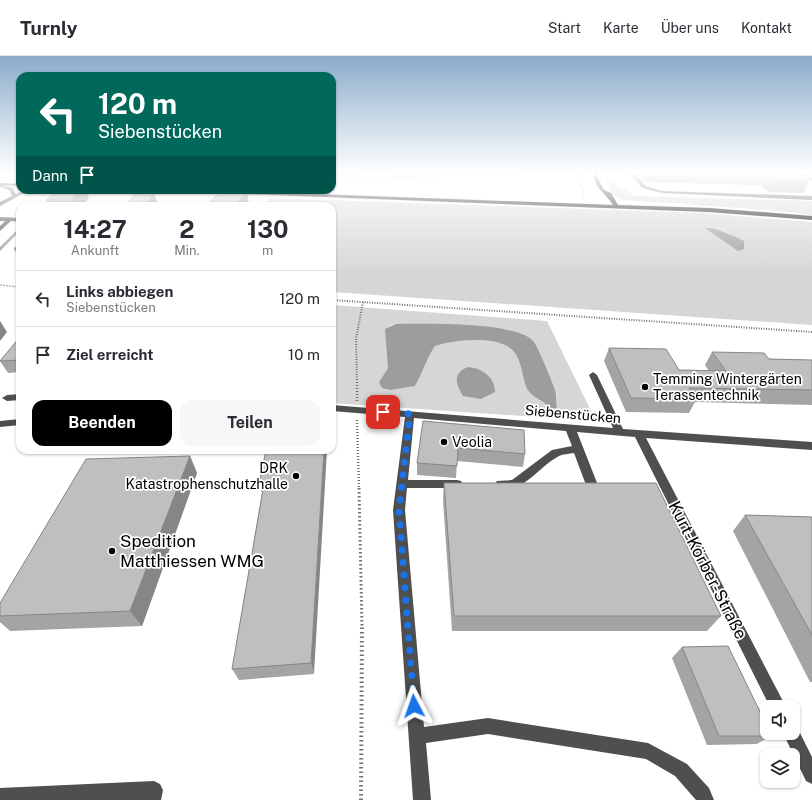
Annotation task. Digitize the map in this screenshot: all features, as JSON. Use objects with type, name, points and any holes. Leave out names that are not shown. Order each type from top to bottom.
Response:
[{"type":"main road","points":[[613,206],[745,212],[812,218]]},
{"type":"main road","points":[[645,206],[655,208]]},
{"type":"street","points":[[0,219],[16,220]]},
{"type":"street","points":[[0,229],[10,219]]},
{"type":"street","points":[[593,375],[620,432]]},
{"type":"street","points":[[7,398],[16,397]]},
{"type":"street","name":"Siebenstücken","points":[[336,408],[740,442],[812,446]]},
{"type":"street","points":[[410,414],[399,510],[422,800]]},
{"type":"street","points":[[0,424],[16,422]]},
{"type":"street","points":[[570,428],[595,493]]},
{"type":"street","name":"Kurt-Körber-Straße","points":[[639,434],[774,700]]},
{"type":"street","points":[[491,484],[514,484],[556,453],[578,448]]},
{"type":"street","points":[[401,484],[469,484]]},
{"type":"street","points":[[416,736],[488,726],[648,751],[681,770],[703,794],[705,800]]},
{"type":"street","points":[[794,740],[812,775]]},
{"type":"street","points":[[0,797],[154,790],[152,800]]},
{"type":"path","points":[[0,285],[16,287]]},
{"type":"path","points":[[336,300],[812,332]]},
{"type":"path","points":[[361,800],[362,613],[356,410],[358,393],[356,339],[362,302]]},
{"type":"shaded area","points":[[336,206],[491,206],[702,213],[812,222],[812,325],[336,292]]},
{"type":"shaded area","points":[[707,206],[812,206],[812,215],[769,210]]},
{"type":"shaded area","points":[[705,228],[713,228],[744,241],[744,249],[738,251]]},
{"type":"shaded area","points":[[336,305],[547,321],[596,421],[336,403]],"holes":[[[396,324],[447,324],[507,329],[557,394],[557,408],[549,409],[544,403],[529,392],[525,385],[519,360],[514,352],[507,346],[488,341],[476,340],[453,342],[435,346],[415,386],[391,390],[379,382],[388,368],[390,326]]]},
{"type":"shaded area","points":[[396,324],[469,325],[510,330],[525,335],[534,342],[542,359],[556,393],[557,408],[549,409],[544,403],[529,392],[525,385],[519,360],[514,352],[507,346],[488,341],[476,340],[453,342],[435,346],[415,386],[391,390],[382,388],[379,382],[388,368],[385,329]]},
{"type":"shaded area","points":[[468,367],[478,369],[490,377],[493,381],[495,392],[481,399],[463,396],[457,383],[457,379],[459,372]]},
{"type":"building","points":[[16,342],[16,360],[0,361]]},
{"type":"building","points":[[609,348],[666,349],[679,370],[726,371],[712,352],[764,353],[769,359],[812,360],[812,390],[689,388],[696,399],[631,398]]},
{"type":"building","points":[[423,421],[524,430],[525,454],[458,448],[457,466],[417,463]]},
{"type":"building","points":[[265,454],[324,454],[311,663],[232,669],[264,484],[259,484]]},
{"type":"building","name":"Spedition Matthiessen WMG","points":[[190,456],[130,611],[0,616],[0,603],[86,459]]},
{"type":"building","points":[[444,483],[656,483],[721,616],[454,616]]},
{"type":"building","points":[[745,515],[812,517],[812,635]]},
{"type":"building","points":[[728,646],[760,712],[760,736],[719,736],[682,647]]},
{"type":"waterway","points":[[0,249],[16,233]]},
{"type":"place","name":"Temming Wintergärten Terassentechnik","points":[[645,387]]},
{"type":"place","name":"Veolia","points":[[444,442]]},
{"type":"place","name":"DRK Katastrophenschutzhalle","points":[[296,476]]},
{"type":"place","name":"Spedition Matthiessen WMG","points":[[112,551]]},
{"type":"route","points":[[383,412],[410,414],[399,510],[414,706]]}]
